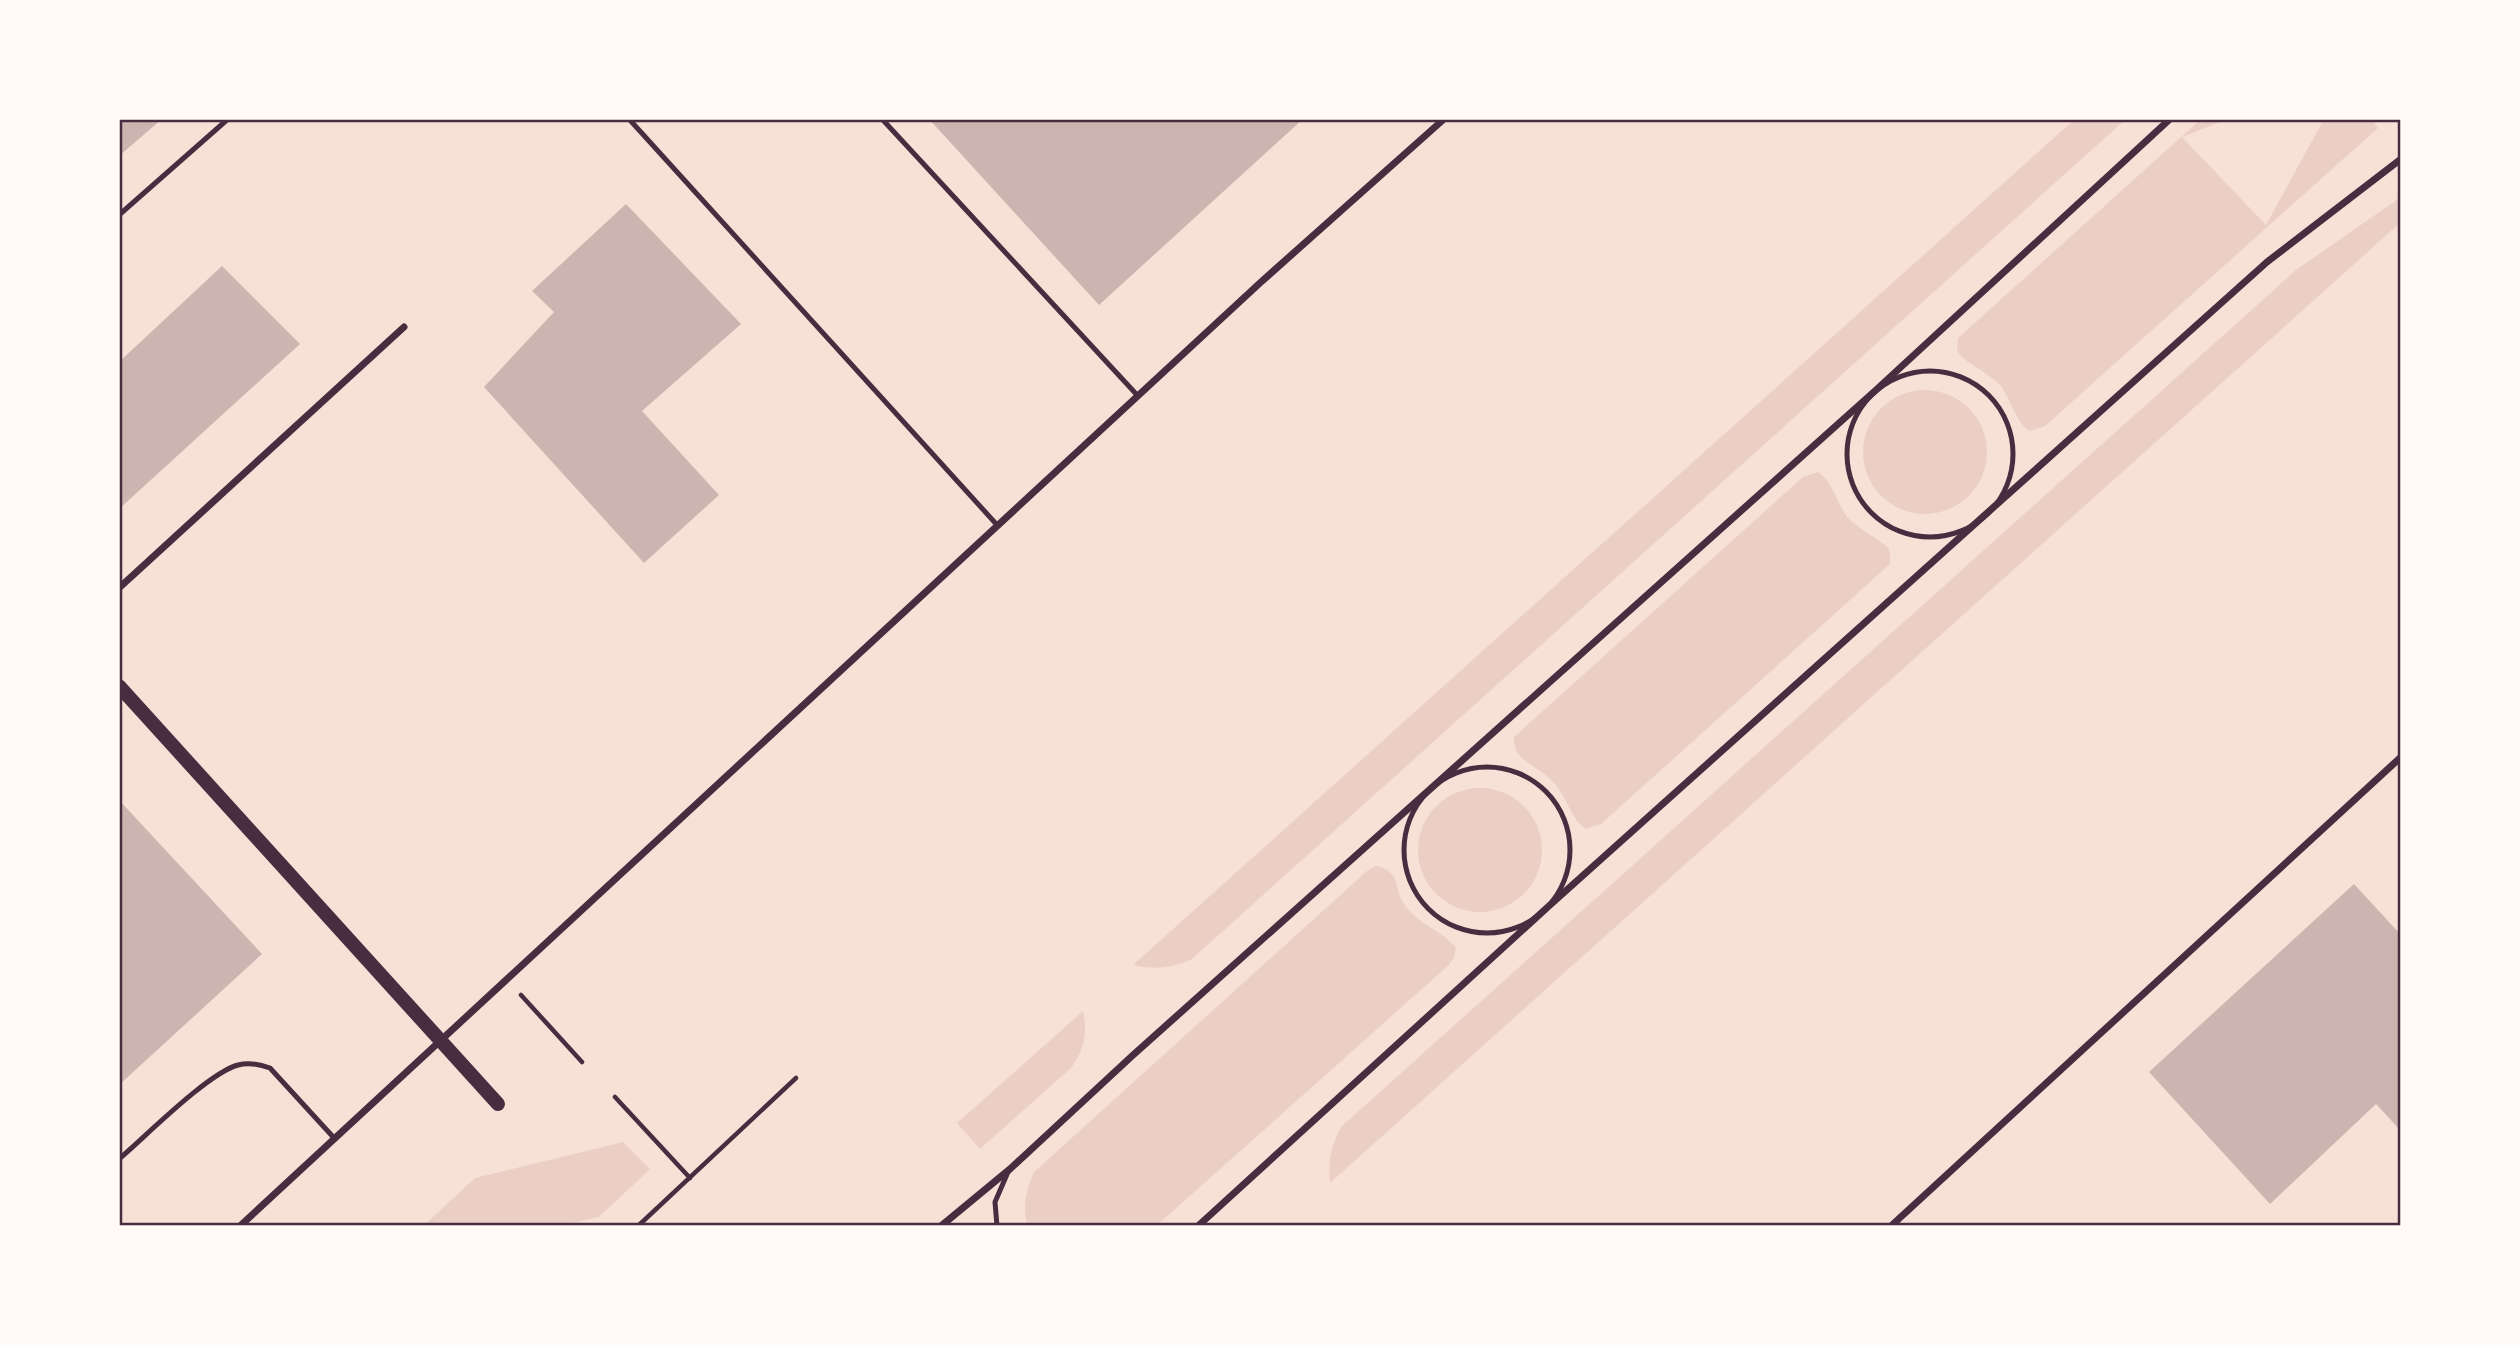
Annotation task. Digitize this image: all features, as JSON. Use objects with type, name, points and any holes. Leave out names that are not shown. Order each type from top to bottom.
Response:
[{"type":"main road","points":[[119,686],[498,1104]]},
{"type":"street","points":[[240,1226],[1138,396],[1444,119]]},
{"type":"street","points":[[941,1226],[1010,1169],[1132,1056],[1876,390],[2170,119]]},
{"type":"street","points":[[1198,1226],[1550,905],[2267,262],[2401,159]]},
{"type":"street","points":[[119,588],[404,327]]},
{"type":"street","points":[[1891,1226],[2401,757]]},
{"type":"lane","points":[[119,215],[228,119]]},
{"type":"lane","points":[[629,119],[998,526]]},
{"type":"lane","points":[[882,119],[1138,396]]},
{"type":"lane","points":[[1940,371],[1966,379],[1988,394],[2002,412],[2012,439],[2012,463],[2007,486],[1991,511],[1973,525],[1952,534],[1929,538],[1908,535],[1889,527],[1870,513],[1852,485],[1846,459],[1849,432],[1860,408],[1876,390],[1912,373],[1940,371]]},
{"type":"lane","points":[[1492,766],[1518,772],[1541,786],[1557,804],[1568,831],[1570,856],[1564,881],[1550,905],[1528,922],[1506,931],[1481,933],[1460,929],[1441,920],[1423,904],[1408,877],[1404,851],[1407,827],[1417,804],[1437,783],[1466,769],[1492,766]]},
{"type":"lane","points":[[119,1159],[214,1077],[238,1065],[256,1063],[270,1068],[335,1139]]},
{"type":"lane","points":[[997,1226],[995,1202],[1010,1169]]},
{"type":"path","points":[[507,981],[582,1062]]},
{"type":"path","points":[[638,1226],[796,1078]]},
{"type":"path","points":[[615,1097],[690,1178]]},
{"type":"shaded area","points":[[2075,119],[2126,119],[1192,959],[1163,967],[1133,965]]},
{"type":"shaded area","points":[[2201,119],[2228,119],[2182,137],[2266,225],[2324,119],[2371,119],[2378,128],[2045,426],[2030,431],[2017,416],[2000,385],[1960,355],[1957,349],[1958,338]]},
{"type":"shaded area","points":[[2401,197],[2401,222],[1330,1183],[1331,1153],[1342,1126],[2296,270]]},
{"type":"shaded area","points":[[1925,390],[1949,395],[1969,408],[1982,428],[1987,452],[1982,476],[1969,496],[1949,509],[1925,514],[1901,509],[1881,496],[1868,476],[1863,452],[1868,428],[1881,408],[1901,395]]},
{"type":"shaded area","points":[[1818,472],[1831,487],[1848,518],[1888,548],[1890,564],[1601,824],[1586,829],[1577,821],[1555,784],[1517,752],[1514,737],[1803,477]]},
{"type":"shaded area","points":[[1480,788],[1504,793],[1524,806],[1537,826],[1542,850],[1537,874],[1524,894],[1504,907],[1480,912],[1456,907],[1436,894],[1423,874],[1418,850],[1423,826],[1436,806],[1456,793]]},
{"type":"shaded area","points":[[1376,866],[1384,868],[1393,876],[1409,911],[1456,948],[1449,965],[1156,1226],[1028,1226],[1026,1199],[1034,1172],[1367,871]]},
{"type":"shaded area","points":[[1083,1011],[1084,1041],[1071,1068],[980,1149],[957,1123]]},
{"type":"shaded area","points":[[623,1142],[650,1169],[599,1217],[560,1226],[423,1226],[475,1178]]},
{"type":"building","points":[[119,119],[162,119],[119,156]]},
{"type":"building","points":[[929,119],[1303,119],[1099,305]]},
{"type":"building","points":[[626,204],[741,324],[642,411],[719,495],[644,563],[484,387],[554,312],[532,291]]},
{"type":"building","points":[[222,266],[300,344],[119,509],[119,362]]},
{"type":"building","points":[[119,800],[262,954],[119,1085]]},
{"type":"building","points":[[2354,884],[2401,935],[2401,1131],[2376,1104],[2270,1204],[2149,1072]]}]
